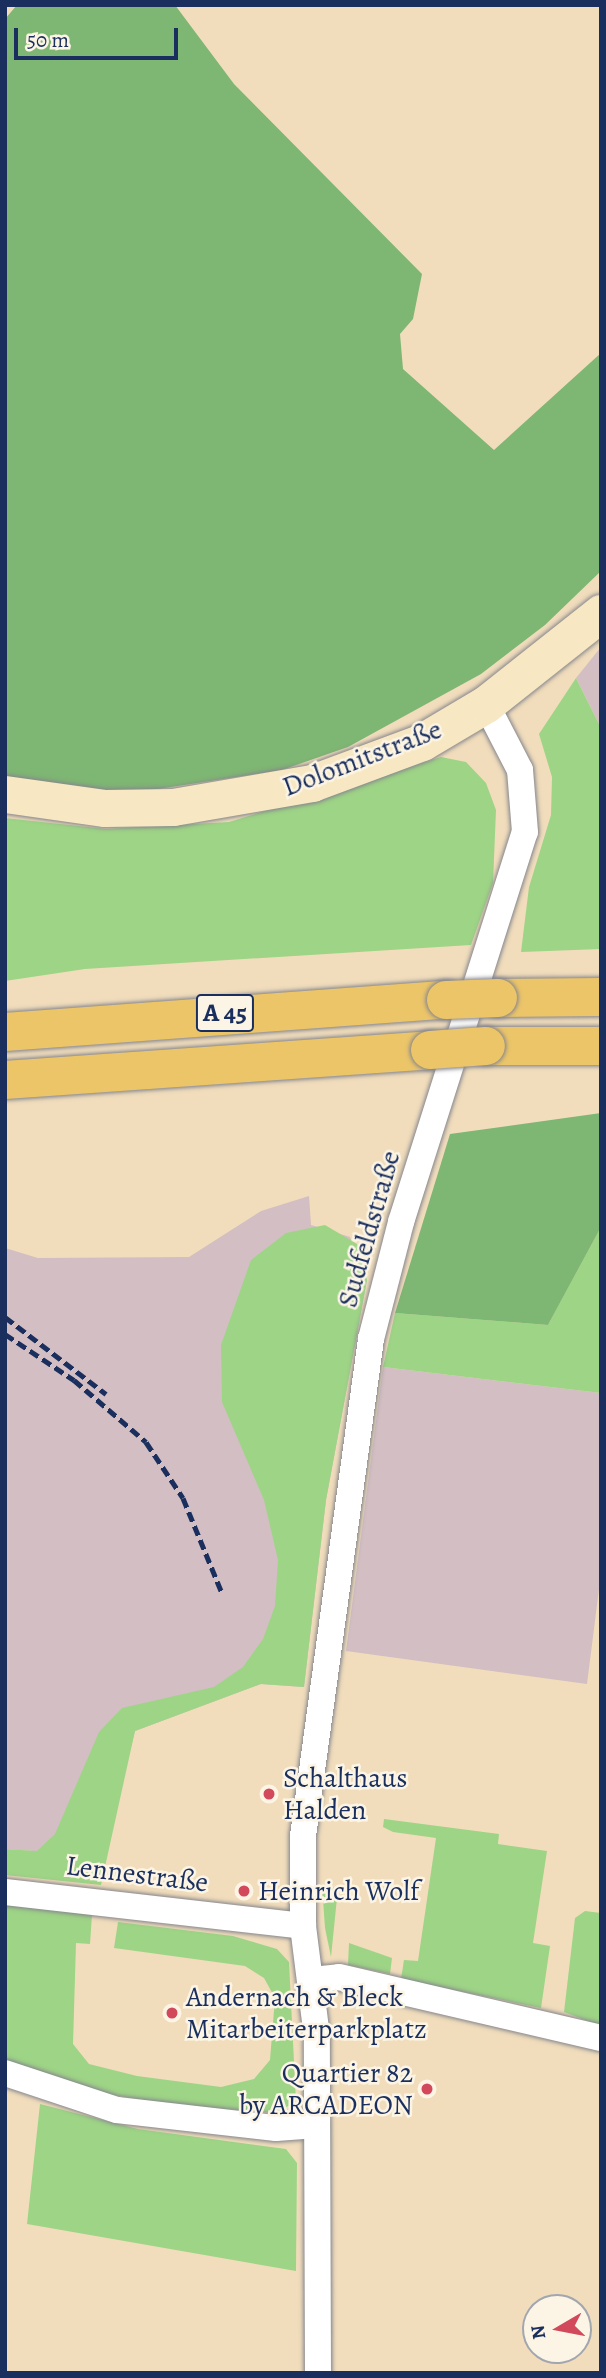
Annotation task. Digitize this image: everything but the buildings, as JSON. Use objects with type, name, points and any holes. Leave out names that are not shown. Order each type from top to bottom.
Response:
[{"type":"highway","name":"A 45","points":[[5,1032],[446,1000],[601,997]]},
{"type":"highway","name":"A 45","points":[[5,1080],[486,1046],[601,1046]]},
{"type":"street","name":"Dolomitstraße","points":[[5,794],[104,808],[267,795],[422,742],[486,704],[601,613]]},
{"type":"street","name":"Sudfeldstraße","points":[[318,2373],[317,2125],[312,1980],[303,1926],[309,1790],[371,1339],[401,1222],[525,832],[520,770],[486,704]]},
{"type":"street","name":"Lennestraße","points":[[5,1892],[303,1926]]},
{"type":"street","points":[[312,1980],[339,1977],[601,2038]]},
{"type":"street","points":[[5,2073],[117,2110],[276,2128],[317,2125]]},
{"type":"shaded area","points":[[601,647],[601,728],[576,678]]},
{"type":"shaded area","points":[[309,1196],[311,1225],[350,1237],[367,1280],[326,1500],[304,1687],[261,1684],[135,1731],[104,1856],[5,1849],[5,1248],[38,1258],[189,1257],[261,1211]]},
{"type":"shaded area","points":[[383,1367],[601,1393],[601,1573],[587,1684],[346,1651]]},
{"type":"green space","points":[[17,5],[175,5],[234,84],[422,274],[413,319],[400,334],[403,369],[494,450],[601,353],[601,571],[545,625],[481,674],[348,747],[282,770],[145,791],[58,790],[5,778],[5,19]]},
{"type":"green space","points":[[576,678],[601,728],[601,949],[521,952],[529,887],[551,815],[552,777],[539,734]]},
{"type":"green space","points":[[441,757],[466,762],[486,783],[496,810],[493,883],[471,945],[85,969],[5,981],[5,818],[106,829],[229,822]]},
{"type":"green space","points":[[601,1113],[601,1227],[548,1325],[395,1313],[450,1134]]},
{"type":"green space","points":[[325,1225],[357,1244],[367,1280],[326,1500],[304,1687],[261,1684],[135,1731],[101,1885],[5,1875],[5,1849],[37,1851],[55,1834],[99,1732],[122,1708],[214,1687],[243,1667],[263,1639],[275,1606],[278,1560],[264,1500],[222,1402],[221,1345],[251,1260],[286,1233]]},
{"type":"green space","points":[[601,1227],[601,1393],[383,1367],[395,1313],[548,1325]]},
{"type":"green space","points":[[384,1819],[499,1834],[498,1844],[547,1851],[533,1943],[550,1946],[541,2008],[401,1979],[404,1960],[418,1961],[436,1838],[393,1832],[383,1827]]},
{"type":"green space","points":[[322,1886],[338,1888],[331,1957],[325,1928]]},
{"type":"green space","points":[[5,1904],[92,1915],[90,1944],[76,1943],[73,2044],[89,2064],[137,2076],[221,2087],[254,2079],[270,2060],[275,1998],[264,1978],[245,1966],[114,1948],[118,1922],[233,1936],[277,1949],[289,1962],[296,2102],[275,2113],[175,2105],[100,2093],[5,2060]]},
{"type":"green space","points":[[585,1911],[601,1913],[601,2026],[564,2012],[575,1918]]},
{"type":"green space","points":[[349,1943],[392,1958],[390,1974],[348,1965]]},
{"type":"green space","points":[[40,2104],[138,2129],[286,2149],[297,2163],[296,2271],[27,2224]]},
{"type":"railway","points":[[5,1317],[106,1394]]},
{"type":"railway","points":[[5,1334],[74,1380],[146,1442],[183,1498],[222,1593]]},
{"type":"place","name":"Schalthaus Halden","points":[[269,1794]]},
{"type":"place","name":"Heinrich Wolf","points":[[244,1891]]},
{"type":"place","name":"Andernach & Bleck Mitarbeiterparkplatz","points":[[172,2013]]},
{"type":"place","name":"Quartier 82 by ARCADEON","points":[[427,2089]]}]
